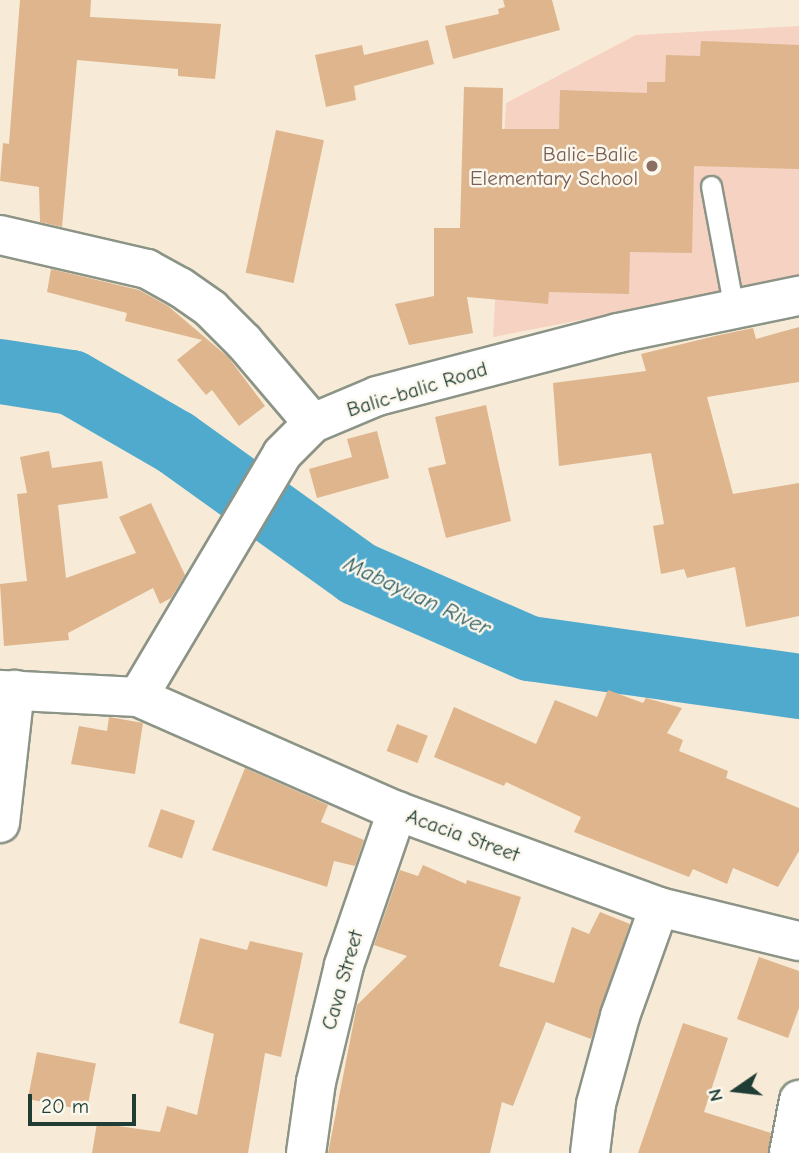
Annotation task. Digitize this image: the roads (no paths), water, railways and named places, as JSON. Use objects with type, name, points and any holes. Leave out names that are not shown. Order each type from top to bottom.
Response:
[{"type":"main road","points":[[0,235],[146,270],[180,287],[211,309],[244,342],[313,423]]},
{"type":"main road","name":"Balic-balic Road","points":[[138,697],[183,625],[264,482],[295,438],[313,423],[377,396],[618,333],[799,296]]},
{"type":"main road","points":[[0,824],[7,690],[138,697]]},
{"type":"main road","name":"Acacia Street","points":[[138,697],[397,811],[659,907],[799,941]]},
{"type":"main road","name":"Cava Street","points":[[306,1153],[316,1082],[344,965],[397,811]]},
{"type":"main road","points":[[590,1153],[596,1104],[620,1016],[659,907]]},
{"type":"main road","points":[[789,1153],[799,1100]]},
{"type":"lane","points":[[711,186],[734,309]]},
{"type":"waterway","name":"Mabayuan River","points":[[0,371],[71,382],[175,442],[357,573],[529,648],[799,686]]},
{"type":"place","name":"Balic-Balic Elementary School","points":[[652,166]]}]
